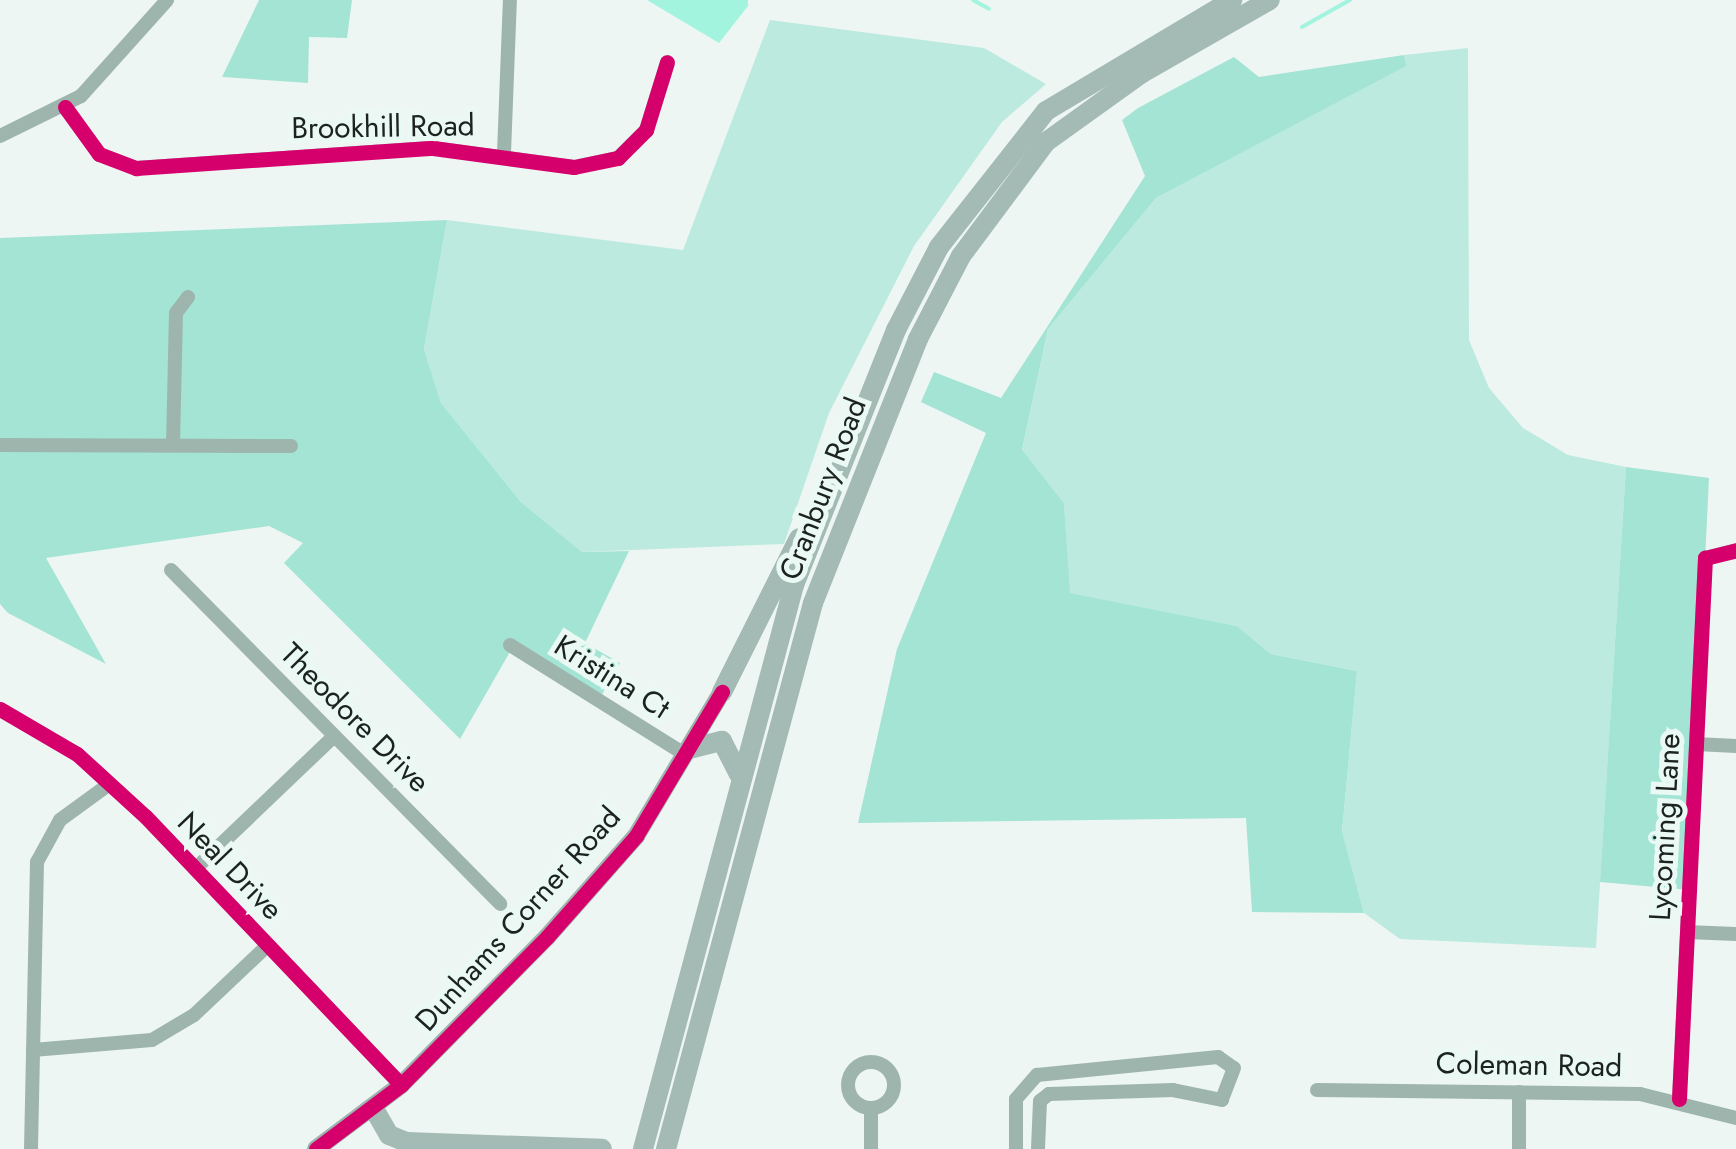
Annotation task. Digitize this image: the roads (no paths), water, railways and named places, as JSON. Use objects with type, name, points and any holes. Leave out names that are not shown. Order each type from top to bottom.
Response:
[{"type":"main road","name":"Cranbury Road","points":[[643,1149],[739,778],[837,460],[940,247],[996,166],[1046,112],[1106,67],[1232,0]]},
{"type":"main road","name":"Cranbury Road","points":[[669,1144],[812,603],[885,406],[1001,197],[1088,108],[1261,2]]},
{"type":"main road","points":[[722,692],[837,460]]},
{"type":"main road","points":[[722,692],[774,656],[812,603]]},
{"type":"main road","points":[[688,752],[722,741],[739,778]]},
{"type":"main road","points":[[374,1109],[389,1135],[406,1142],[602,1149]]},
{"type":"street","points":[[0,136],[65,107],[167,0]]},
{"type":"street","points":[[504,154],[510,0]]},
{"type":"street","name":"Brookhill Road","points":[[65,107],[98,154],[136,168],[366,149],[504,154],[574,167],[618,158],[646,130],[667,62]]},
{"type":"street","points":[[174,445],[176,313],[188,296]]},
{"type":"street","points":[[0,445],[291,446]]},
{"type":"street","name":"Lycoming Lane","points":[[1680,1100],[1705,558],[1736,550]]},
{"type":"street","name":"Theodore Drive","points":[[171,570],[500,904]]},
{"type":"street","name":"Kristina Ct","points":[[510,646],[688,752]]},
{"type":"street","name":"Dunhams Corner Road","points":[[316,1149],[402,1085],[636,836],[722,692]]},
{"type":"street","name":"Neal Drive","points":[[0,709],[43,729],[108,784],[402,1085]]},
{"type":"street","points":[[195,869],[334,736]]},
{"type":"street","points":[[1696,744],[1736,746]]},
{"type":"street","points":[[32,1149],[38,862],[60,820],[108,784]]},
{"type":"street","points":[[1687,932],[1736,934]]},
{"type":"street","points":[[33,1050],[152,1040],[194,1016],[268,945]]},
{"type":"street","points":[[1218,1057],[1236,1077],[1222,1100],[1174,1090],[1046,1096],[1029,1079],[1218,1057]]},
{"type":"street","points":[[1016,1149],[1016,1099],[1029,1079]]},
{"type":"street","name":"Coleman Road","points":[[1317,1090],[1519,1092],[1680,1100],[1736,1118]]},
{"type":"street","points":[[1518,1149],[1519,1092]]},
{"type":"street","points":[[1038,1149],[1046,1096]]},
{"type":"street","points":[[871,1108],[871,1149]]},
{"type":"waterway","points":[[973,0],[989,9]]},
{"type":"waterway","points":[[1302,27],[1350,0]]}]
